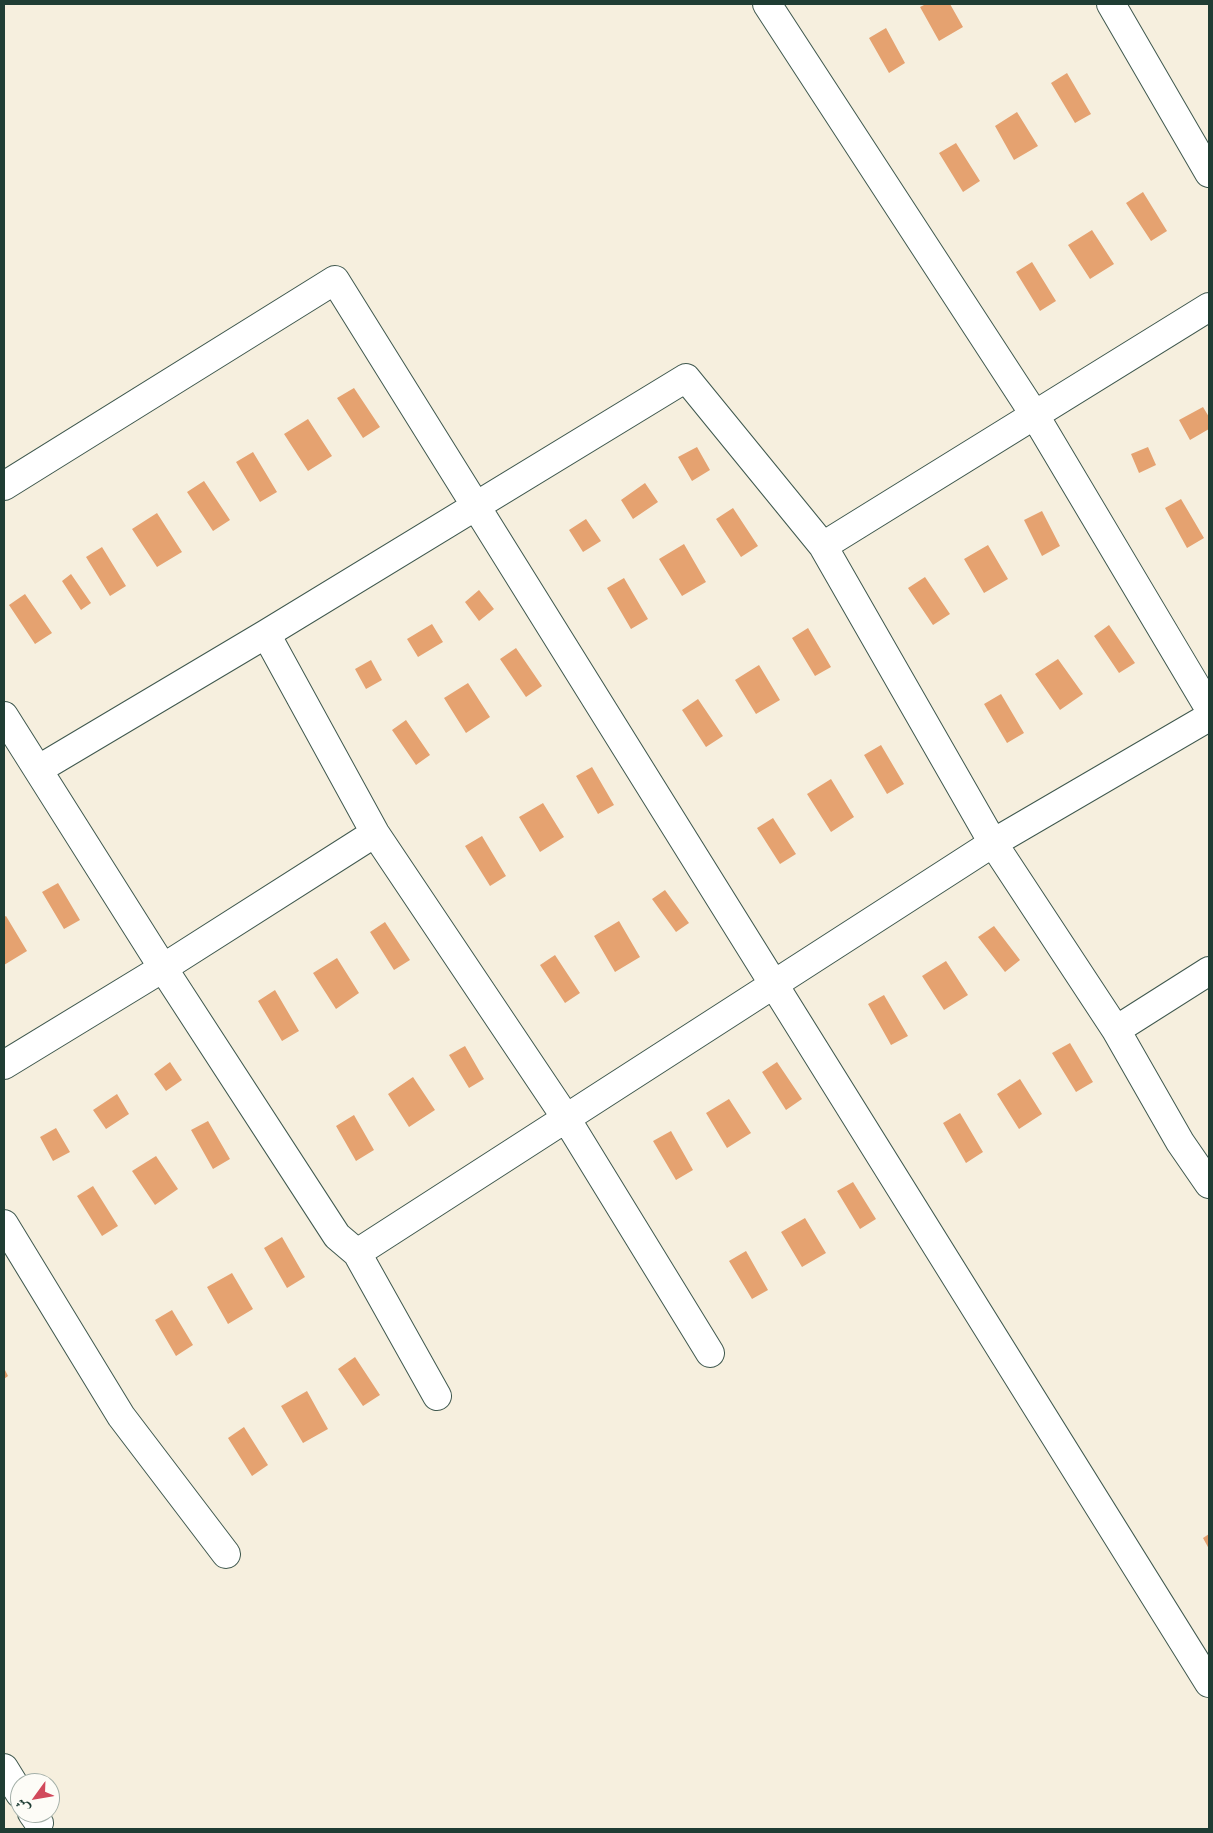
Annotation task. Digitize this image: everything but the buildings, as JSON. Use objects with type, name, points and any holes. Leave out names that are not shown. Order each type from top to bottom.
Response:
[{"type":"street","points":[[767,4],[1034,414],[1209,708]]},
{"type":"street","points":[[1111,4],[1209,172]]},
{"type":"street","points":[[4,486],[335,280],[1209,1683]]},
{"type":"street","points":[[823,546],[1209,307]]},
{"type":"street","points":[[39,769],[266,634],[686,378],[823,546],[993,843],[1116,1030],[1180,1142],[1209,1184]]},
{"type":"street","points":[[266,634],[375,833],[566,1118],[710,1353]]},
{"type":"street","points":[[4,716],[163,968],[337,1236],[357,1253],[437,1396]]},
{"type":"street","points":[[357,1253],[993,843],[1209,717]]},
{"type":"street","points":[[4,1066],[163,968],[375,833]]},
{"type":"street","points":[[1116,1030],[1209,972]]},
{"type":"street","points":[[4,1224],[121,1416],[226,1554]]}]
